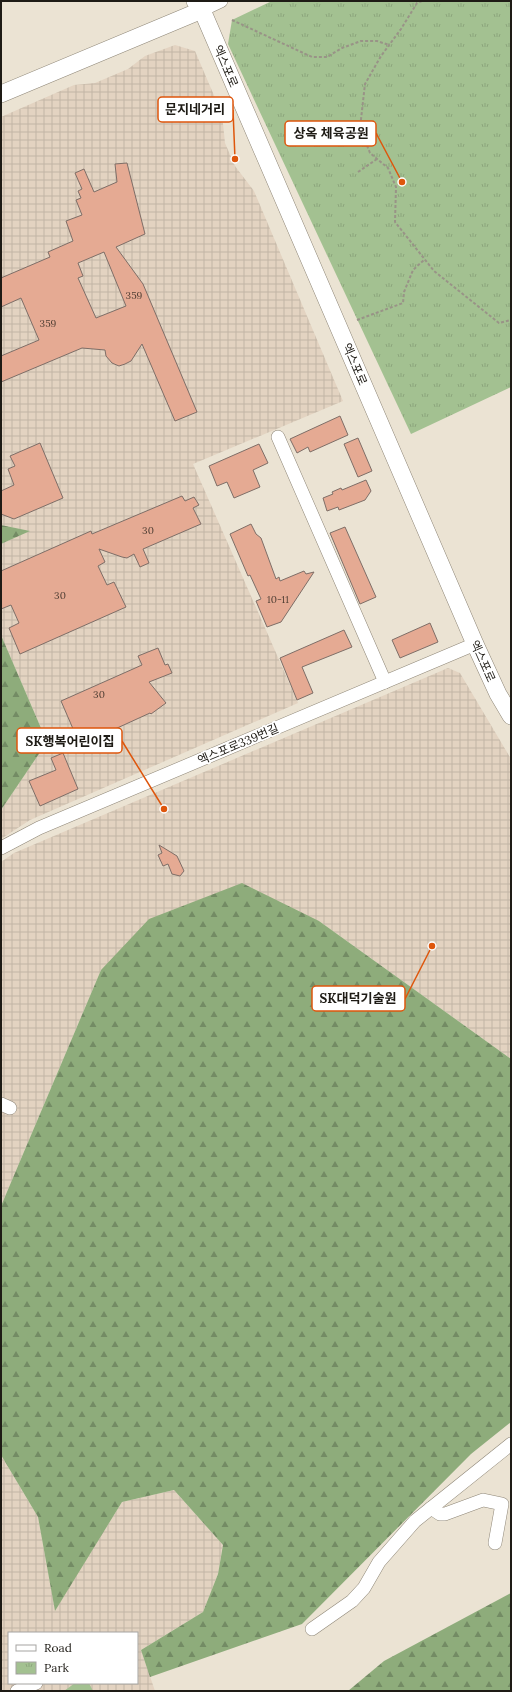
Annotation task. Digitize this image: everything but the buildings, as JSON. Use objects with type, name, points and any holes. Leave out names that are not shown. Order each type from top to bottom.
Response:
[{"type":"main road","points":[[1,94],[199,4]]},
{"type":"main road","name":"엑스포로","points":[[199,4],[476,644],[498,694],[511,716]]},
{"type":"street","points":[[199,4],[221,1]]},
{"type":"street","points":[[278,437],[385,682]]},
{"type":"street","name":"엑스포로339번길","points":[[1,848],[39,828],[476,644]]},
{"type":"street","points":[[312,1629],[352,1601],[364,1588],[379,1562],[416,1521],[511,1444]]},
{"type":"street","points":[[432,1508],[440,1514],[445,1514],[483,1500],[502,1504],[495,1543]]},
{"type":"street","points":[[17,1691],[34,1684]]},
{"type":"path","points":[[422,1],[417,3],[401,29],[381,56],[365,84],[360,128],[370,153],[388,168],[396,187],[395,222],[434,271],[499,323],[511,320]]},
{"type":"path","points":[[232,20],[312,56],[327,57],[342,48],[361,41],[377,41],[389,45]]},
{"type":"path","points":[[358,172],[377,159]]},
{"type":"path","points":[[358,320],[403,304],[404,292],[413,270],[425,259]]},
{"type":"shaded area","points":[[175,45],[195,51],[222,114],[225,143],[235,166],[254,191],[343,401],[193,464],[298,703],[30,820],[1,839],[1,810],[47,742],[1,635],[1,544],[29,531],[1,525],[1,117],[74,85],[95,83],[128,69],[145,56]]},
{"type":"shaded area","points":[[448,668],[460,673],[511,759],[511,1059],[319,921],[101,970],[1,1206],[1,862],[14,853]]},
{"type":"shaded area","points":[[1,1455],[38,1517],[55,1610],[122,1502],[174,1490],[223,1545],[218,1574],[203,1612],[141,1650],[155,1691],[1,1691]]},
{"type":"green space","points":[[272,1],[511,1],[511,387],[411,434],[228,44],[232,20]]},
{"type":"green space","points":[[1,525],[30,531],[1,544]]},
{"type":"green space","points":[[1,635],[47,742],[1,810]]},
{"type":"green space","points":[[242,883],[319,921],[511,1059],[511,1422],[471,1454],[302,1624],[150,1677],[141,1650],[203,1612],[218,1574],[223,1545],[174,1490],[122,1502],[55,1611],[38,1517],[1,1455],[1,1206],[101,970],[149,919]]},
{"type":"green space","points":[[511,1593],[511,1691],[348,1691],[384,1661]]},
{"type":"green space","points":[[74,1684],[90,1684],[93,1691],[64,1691]]},
{"type":"place","name":"문지네거리","points":[[235,159]]},
{"type":"place","name":"상옥 체육공원","points":[[402,182]]},
{"type":"place","name":"SK행복어린이집","points":[[164,809]]},
{"type":"place","name":"SK대덕기술원","points":[[432,946]]}]
